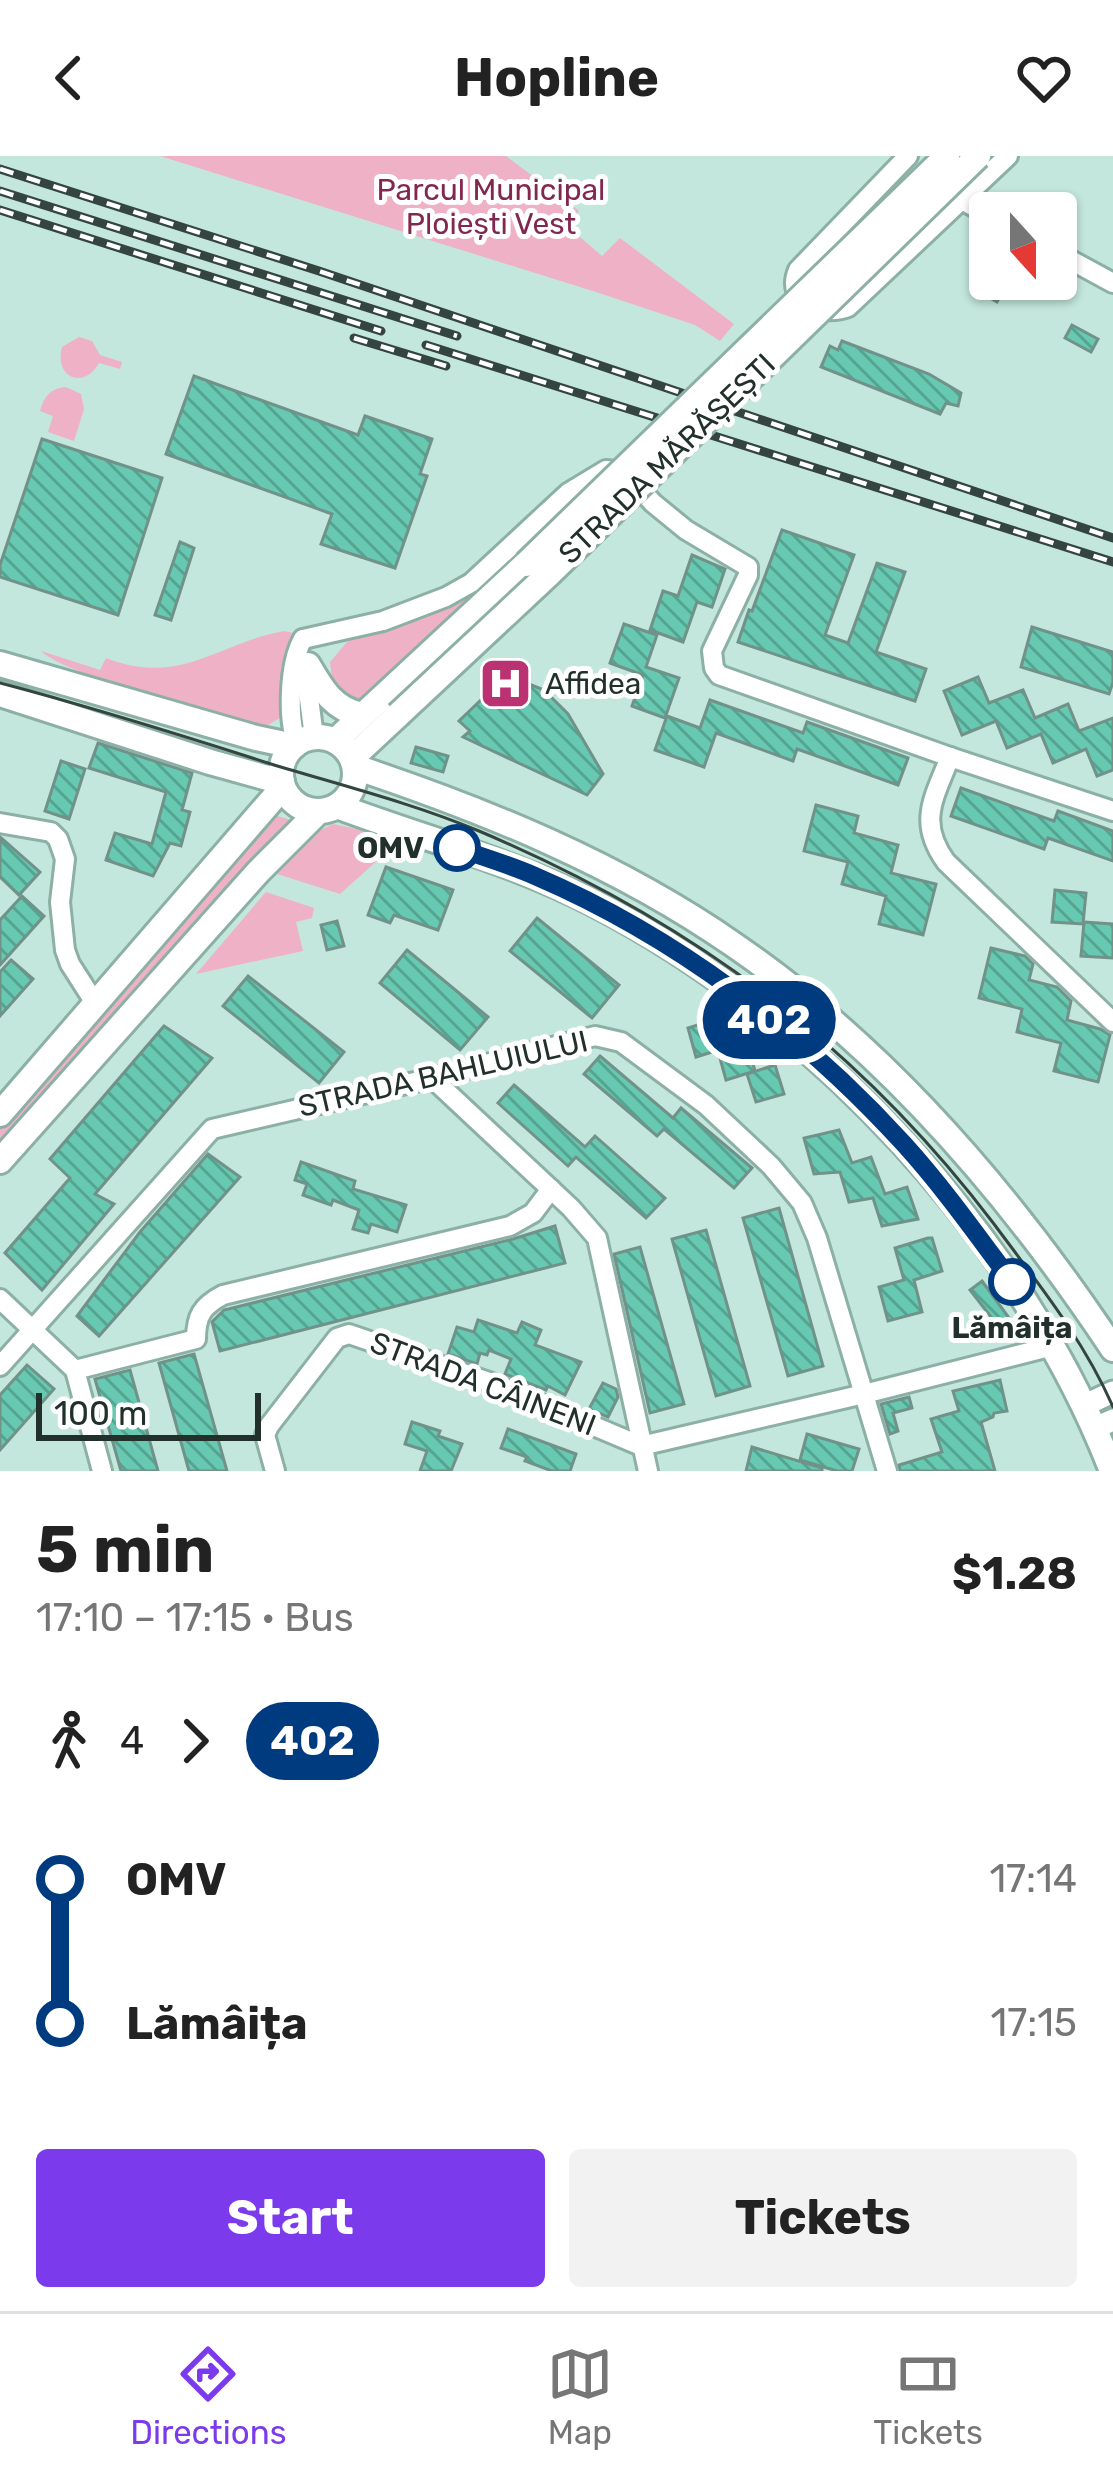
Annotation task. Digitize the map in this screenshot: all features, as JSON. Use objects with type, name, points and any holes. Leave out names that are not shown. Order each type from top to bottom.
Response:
[{"type":"main road","name":"STRADA MĂRĂȘEȘTI","points":[[324,749],[526,564],[947,156]]},
{"type":"main road","name":"STRADA MĂRĂȘEȘTI","points":[[324,749],[398,715],[978,156]]},
{"type":"main road","points":[[0,664],[256,738],[324,749],[589,860],[732,943],[805,997],[932,1115],[999,1195],[1113,1348]]},
{"type":"main road","points":[[308,665],[332,701],[362,716]]},
{"type":"main road","points":[[0,694],[282,784],[297,805],[328,809],[532,874],[593,902],[718,978],[836,1075],[906,1146],[1012,1282],[1053,1346],[1098,1418],[1112,1471]]},
{"type":"main road","points":[[0,1114],[282,784],[283,762],[324,749]]},
{"type":"main road","points":[[0,1161],[258,872],[352,789],[324,749]]},
{"type":"street","points":[[908,156],[798,270],[796,292],[809,305],[825,312],[848,307],[1008,156]]},
{"type":"street","points":[[962,200],[969,204]]},
{"type":"street","points":[[1077,263],[1113,283]]},
{"type":"street","points":[[303,638],[383,621],[446,597],[472,583],[568,494],[606,470],[616,470],[686,530],[748,567],[712,652],[719,675],[1113,811]]},
{"type":"street","points":[[303,638],[310,651],[307,683],[324,749]]},
{"type":"street","points":[[303,638],[294,666],[290,722],[324,749]]},
{"type":"street","points":[[950,757],[929,819],[933,844],[946,862],[1113,1022]]},
{"type":"street","points":[[0,824],[51,832],[58,839],[65,859],[60,902],[64,950],[95,1003]]},
{"type":"street","name":"STRADA BAHLUIULUI","points":[[0,1366],[212,1129],[595,1036],[621,1042],[706,1105],[771,1166],[802,1203],[817,1238],[887,1471]]},
{"type":"street","points":[[432,1078],[592,1229],[601,1250],[648,1471]]},
{"type":"street","points":[[76,1370],[196,1339],[201,1310],[223,1295],[510,1226],[533,1213],[551,1189]]},
{"type":"street","points":[[0,1299],[76,1370],[102,1471]]},
{"type":"street","name":"STRADA CÂINENI","points":[[275,1471],[268,1426],[337,1338],[349,1334],[492,1383],[641,1446]]},
{"type":"street","points":[[641,1446],[1053,1346]]},
{"type":"street","points":[[1098,1418],[1113,1392]]},
{"type":"green space","name":"Parcul Municipal Ploiești Vest","points":[[160,156],[506,156],[579,211],[567,226],[602,256],[620,238],[734,324],[720,341],[695,325],[596,292]]},
{"type":"green space","points":[[79,337],[92,341],[100,355],[122,362],[120,369],[99,363],[86,376],[66,373],[62,347]]},
{"type":"green space","points":[[66,387],[81,394],[84,409],[74,441],[48,432],[53,416],[40,411],[48,394]]},
{"type":"green space","points":[[575,507],[370,712],[334,695],[330,662],[347,642],[363,631],[474,588],[561,513]]},
{"type":"green space","points":[[284,631],[294,633],[286,699],[280,718],[266,726],[112,683],[41,651],[100,670],[106,658],[155,668],[177,666]]},
{"type":"green space","points":[[277,816],[291,820],[0,1139],[0,1125]]},
{"type":"green space","points":[[333,824],[398,842],[340,894],[277,874],[308,839]]},
{"type":"green space","points":[[266,892],[314,908],[312,918],[296,922],[303,951],[196,974]]},
{"type":"building","points":[[1072,325],[1098,339],[1091,352],[1065,338]]},
{"type":"building","points":[[842,341],[929,374],[961,393],[958,406],[946,403],[940,414],[821,367],[830,346],[838,350]]},
{"type":"building","points":[[194,376],[358,435],[365,416],[432,439],[420,474],[427,476],[395,568],[321,544],[332,514],[166,454]]},
{"type":"building","points":[[42,439],[162,478],[118,615],[0,577]]},
{"type":"building","points":[[782,530],[854,555],[825,635],[848,643],[877,563],[905,572],[876,652],[926,669],[915,701],[738,642]]},
{"type":"building","points":[[180,542],[194,548],[171,620],[155,615]]},
{"type":"building","points":[[692,555],[725,569],[712,607],[697,602],[683,642],[650,630],[663,591],[678,596]]},
{"type":"building","points":[[624,624],[657,635],[646,667],[679,678],[665,718],[632,706],[643,675],[610,663]]},
{"type":"building","points":[[1032,627],[1113,652],[1109,694],[1021,667]]},
{"type":"building","points":[[507,675],[544,690],[568,714],[603,774],[587,795],[463,737],[470,731],[459,721]]},
{"type":"building","points":[[978,677],[989,703],[1023,690],[1035,718],[1068,704],[1079,731],[1113,718],[1113,770],[1097,776],[1086,749],[1053,763],[1041,734],[1007,748],[996,721],[962,735],[944,691]]},
{"type":"building","points":[[710,700],[803,733],[807,722],[908,758],[898,785],[797,749],[793,761],[716,733],[704,767],[655,750],[667,716],[700,728]]},
{"type":"building","points":[[98,743],[192,773],[182,810],[190,812],[181,846],[170,843],[153,876],[106,860],[115,833],[152,844],[166,792],[89,768]]},
{"type":"building","points":[[416,747],[448,756],[443,772],[411,763]]},
{"type":"building","points":[[61,761],[85,769],[69,819],[45,811]]},
{"type":"building","points":[[961,788],[1054,821],[1058,811],[1113,831],[1113,861],[1048,838],[1044,849],[951,816]]},
{"type":"building","points":[[816,805],[858,816],[854,833],[898,845],[891,873],[936,884],[923,935],[879,924],[886,896],[842,884],[848,862],[804,851]]},
{"type":"building","points":[[0,837],[40,872],[19,895],[0,877]]},
{"type":"building","points":[[386,867],[453,890],[438,930],[394,915],[390,923],[368,915]]},
{"type":"building","points":[[1055,890],[1086,893],[1083,924],[1052,922]]},
{"type":"building","points":[[22,896],[44,916],[0,965],[0,920]]},
{"type":"building","points":[[537,918],[619,985],[592,1018],[510,951]]},
{"type":"building","points":[[337,921],[344,946],[327,950],[321,925]]},
{"type":"building","points":[[1084,922],[1113,924],[1113,958],[1081,956]]},
{"type":"building","points":[[991,948],[1025,956],[1033,964],[1029,980],[1057,987],[1071,1001],[1067,1020],[1110,1035],[1098,1082],[1054,1071],[1061,1043],[1017,1032],[1022,1009],[979,998]]},
{"type":"building","points":[[407,950],[488,1017],[460,1050],[380,983]]},
{"type":"building","points":[[11,960],[33,979],[0,1016],[0,972]]},
{"type":"building","points":[[248,976],[344,1052],[319,1083],[223,1006]]},
{"type":"building","points":[[717,1019],[725,1048],[696,1057],[688,1028]]},
{"type":"building","points":[[164,1026],[212,1058],[95,1194],[114,1204],[42,1290],[5,1253],[70,1178],[50,1159]]},
{"type":"building","points":[[747,1042],[755,1071],[726,1080],[718,1051]]},
{"type":"building","points":[[600,1056],[673,1118],[681,1108],[752,1168],[734,1188],[664,1129],[657,1136],[584,1074]]},
{"type":"building","points":[[775,1065],[784,1094],[756,1102],[747,1074]]},
{"type":"building","points":[[514,1085],[585,1147],[595,1136],[665,1198],[646,1218],[576,1157],[568,1166],[498,1103]]},
{"type":"building","points":[[839,1130],[852,1163],[871,1157],[885,1194],[907,1187],[918,1219],[882,1226],[873,1198],[849,1202],[840,1172],[814,1174],[804,1138]]},
{"type":"building","points":[[208,1154],[240,1177],[99,1336],[77,1316],[140,1232]]},
{"type":"building","points":[[301,1162],[355,1181],[353,1189],[406,1205],[397,1232],[371,1224],[368,1233],[353,1229],[359,1210],[303,1195],[307,1184],[295,1180]]},
{"type":"building","points":[[779,1208],[823,1366],[788,1376],[743,1218]]},
{"type":"building","points":[[555,1226],[565,1263],[220,1351],[212,1322],[224,1310]]},
{"type":"building","points":[[706,1230],[750,1386],[716,1396],[672,1239]]},
{"type":"building","points":[[932,1238],[942,1271],[914,1280],[922,1312],[888,1321],[879,1287],[904,1280],[895,1248]]},
{"type":"building","points":[[640,1247],[684,1404],[650,1413],[614,1254]]},
{"type":"building","points":[[982,1281],[1012,1322],[1016,1331],[1009,1340],[970,1290]]},
{"type":"building","points":[[478,1320],[517,1333],[522,1322],[541,1330],[535,1345],[581,1362],[565,1395],[505,1374],[511,1359],[489,1350],[487,1355],[480,1353],[477,1364],[448,1354],[457,1327],[474,1332]]},
{"type":"building","points":[[194,1354],[227,1471],[189,1471],[159,1363]]},
{"type":"building","points":[[27,1365],[54,1389],[0,1450],[0,1395]]},
{"type":"building","points":[[130,1370],[158,1471],[121,1471],[95,1379]]},
{"type":"building","points":[[1000,1380],[1007,1411],[981,1422],[995,1471],[900,1471],[899,1465],[942,1452],[931,1419],[959,1411],[953,1391]]},
{"type":"building","points":[[603,1383],[616,1389],[618,1397],[608,1417],[589,1409]]},
{"type":"building","points":[[909,1397],[912,1408],[893,1413],[898,1431],[890,1434],[881,1404]]},
{"type":"building","points":[[412,1422],[462,1444],[451,1471],[420,1471],[427,1451],[405,1444]]},
{"type":"building","points":[[508,1429],[576,1454],[570,1471],[552,1471],[501,1448]]},
{"type":"building","points":[[807,1434],[859,1449],[852,1471],[800,1460]]},
{"type":"building","points":[[752,1447],[822,1468],[822,1471],[746,1471]]},
{"type":"tram line","points":[[0,683],[454,821],[556,866],[698,946],[825,1043],[941,1158],[1059,1312],[1113,1407]]},
{"type":"railway","points":[[0,169],[1113,538]]},
{"type":"railway","points":[[0,191],[457,336]]},
{"type":"railway","points":[[0,210],[381,331]]},
{"type":"railway","points":[[354,338],[446,366]]},
{"type":"railway","points":[[426,345],[1113,562]]},
{"type":"bus line","name":"402","points":[[457,848],[593,902],[718,978],[836,1075],[906,1146],[1012,1282]]},
{"type":"place","name":"Affidea","points":[[506,684]]},
{"type":"place","name":"OMV","points":[[457,848]]},
{"type":"place","name":"Lămâița","points":[[1012,1282]]}]
